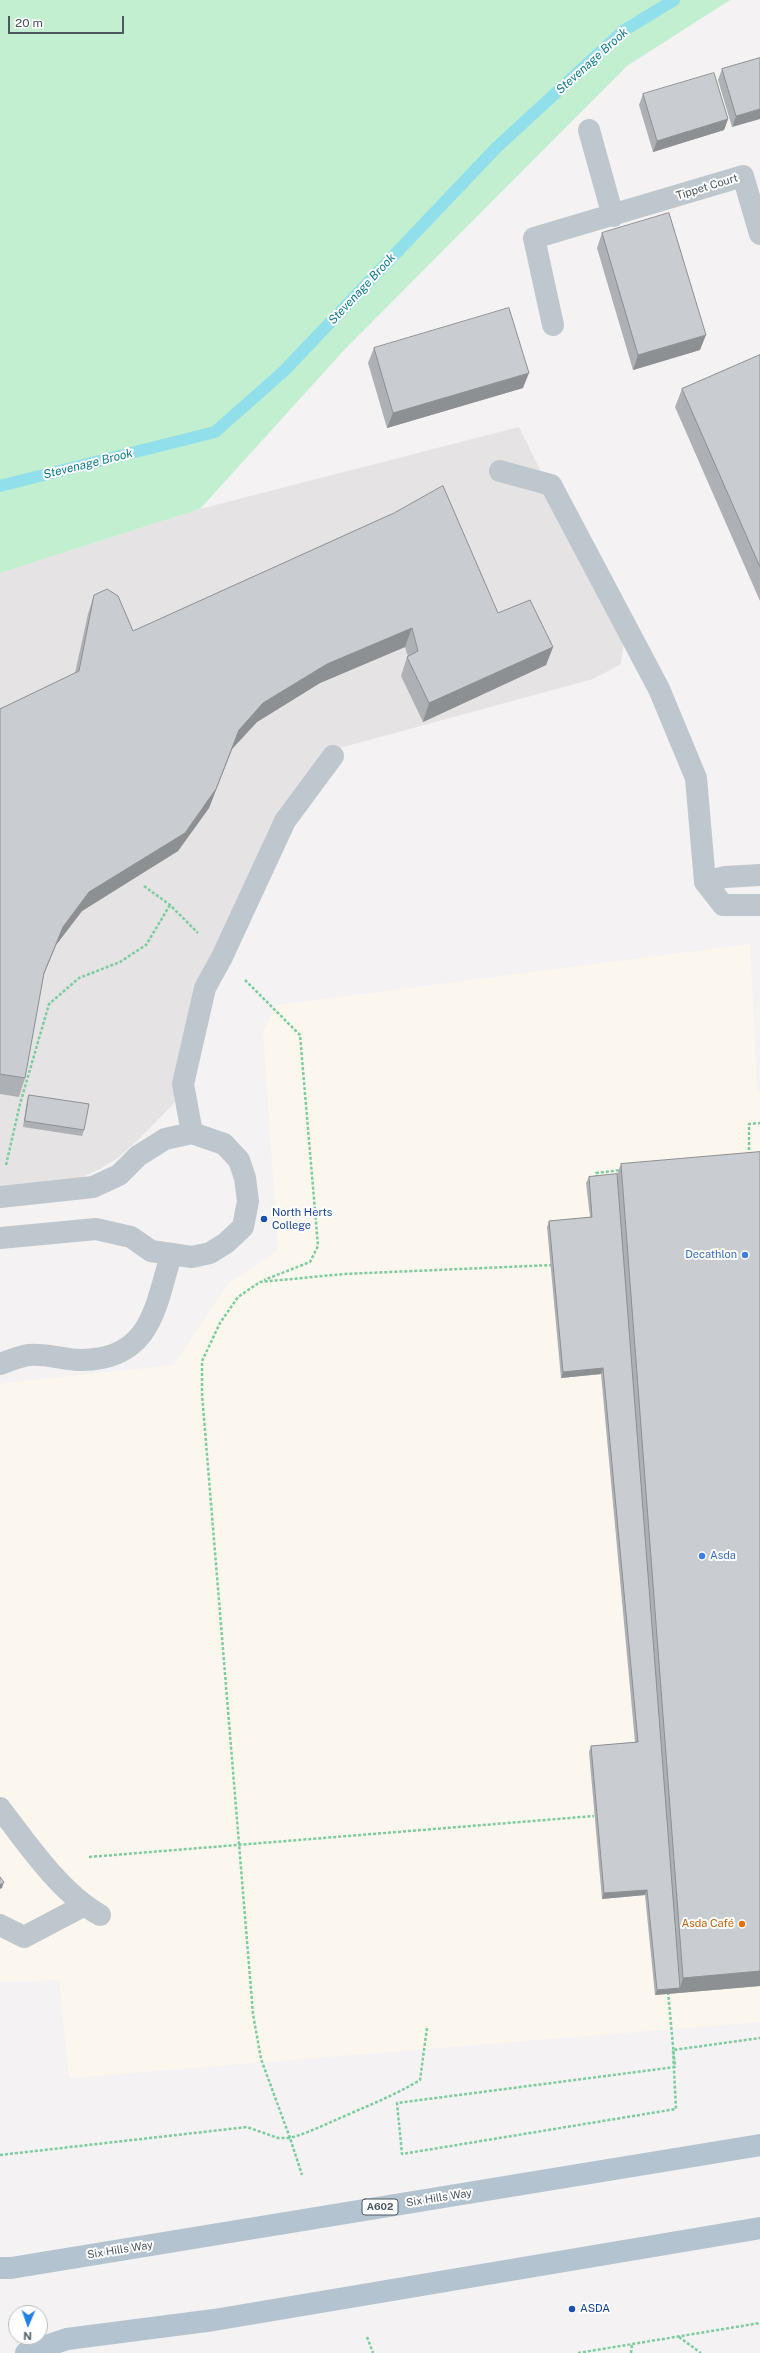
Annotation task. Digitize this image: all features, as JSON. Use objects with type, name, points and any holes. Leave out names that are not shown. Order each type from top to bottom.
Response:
[{"type":"main road","name":"Six Hills Way","points":[[0,2268],[12,2268],[760,2145]]},
{"type":"main road","points":[[26,2353],[67,2339],[214,2320],[760,2228]]},
{"type":"street","points":[[589,130],[613,216]]},
{"type":"street","name":"Tippet Court","points":[[553,325],[534,238],[613,216],[742,176],[760,234]]},
{"type":"street","points":[[500,471],[551,485],[659,689],[696,778],[705,882],[723,905],[760,905]]},
{"type":"street","points":[[192,1133],[183,1084],[205,988],[222,957],[285,821],[333,756]]},
{"type":"street","points":[[705,882],[725,877],[760,875]]},
{"type":"street","points":[[0,1197],[93,1187],[119,1175],[138,1156],[166,1139],[192,1133],[224,1144],[239,1160],[245,1178],[248,1201],[243,1227],[226,1242],[210,1253],[192,1258],[171,1256],[151,1251],[131,1237],[96,1229],[0,1238]]},
{"type":"street","points":[[0,1364],[30,1355],[81,1360],[104,1357],[128,1348],[145,1333],[154,1314],[171,1256]]},
{"type":"street","points":[[0,1808],[29,1847],[91,1911],[24,1937],[0,1925]]},
{"type":"path","points":[[144,886],[170,905],[300,1035],[318,1246],[310,1262],[260,1282],[238,1297],[220,1322],[202,1361],[202,1394],[253,2014],[261,2059],[302,2175]]},
{"type":"path","points":[[4,1173],[20,1104],[49,1004],[79,978],[120,962],[146,945],[170,905]]},
{"type":"path","points":[[743,1155],[750,1155],[749,1124],[760,1123]]},
{"type":"path","points":[[597,1180],[596,1173],[627,1169]]},
{"type":"path","points":[[260,1282],[344,1274],[559,1264]]},
{"type":"path","points":[[89,1857],[594,1816]]},
{"type":"path","points":[[668,1986],[674,2064],[674,2072],[675,2079],[676,2109],[402,2154],[397,2103],[604,2076],[643,2071],[651,2070],[667,2068],[675,2067],[673,2050]]},
{"type":"path","points":[[0,2155],[248,2127],[278,2138],[290,2138],[314,2131],[392,2097],[420,2080],[427,2028]]},
{"type":"path","points":[[673,2050],[760,2038]]},
{"type":"path","points":[[578,2353],[760,2323]]},
{"type":"path","points":[[678,2337],[702,2353]]},
{"type":"path","points":[[367,2338],[373,2353]]},
{"type":"path","points":[[631,2353],[632,2344]]},
{"type":"shaded area","points":[[519,427],[624,640],[621,664],[593,679],[336,749],[270,827],[228,923],[204,967],[195,1082],[136,1142],[119,1157],[100,1169],[76,1180],[0,1191],[0,573],[200,509]]},
{"type":"shaded area","points":[[750,944],[757,1089],[760,1093],[760,2022],[69,2078],[59,1980],[0,1982],[0,1386],[4,1383],[174,1365],[228,1284],[278,1250],[263,1031],[277,1005]]},
{"type":"green space","points":[[0,0],[730,0],[627,66],[346,348],[200,509],[0,573]]},
{"type":"building","points":[[760,58],[760,109],[736,116],[722,69]]},
{"type":"building","points":[[714,73],[728,119],[657,141],[643,94]]},
{"type":"building","points":[[669,213],[706,335],[638,355],[602,233]]},
{"type":"building","points":[[509,308],[529,373],[393,413],[374,348]]},
{"type":"building","points":[[760,355],[760,567],[682,389]]},
{"type":"building","points":[[443,486],[498,613],[530,600],[553,647],[429,703],[407,657],[418,651],[412,628],[327,664],[263,703],[239,730],[216,789],[185,833],[89,892],[63,927],[44,973],[25,1078],[0,1074],[0,709],[79,671],[94,595],[107,589],[118,596],[133,631],[394,513]]},
{"type":"building","points":[[29,1095],[89,1104],[84,1130],[25,1121]]},
{"type":"building","name":"Asda","points":[[760,1152],[760,1971],[683,1978],[621,1164]]},
{"type":"building","points":[[617,1174],[680,1988],[657,1990],[647,1890],[604,1893],[591,1746],[638,1742],[603,1368],[563,1372],[549,1221],[592,1217],[589,1177]]},
{"type":"building","points":[[0,1877],[4,1882],[0,1885]]},
{"type":"waterway","name":"Stevenage Brook","points":[[0,486],[215,432],[284,371],[496,148],[623,31],[674,0]]},
{"type":"place","name":"North Herts College","points":[[264,1219]]},
{"type":"place","name":"Decathlon","points":[[745,1255]]},
{"type":"place","name":"Asda","points":[[702,1556]]},
{"type":"place","name":"Asda Café","points":[[742,1924]]},
{"type":"place","name":"ASDA","points":[[572,2309]]}]
